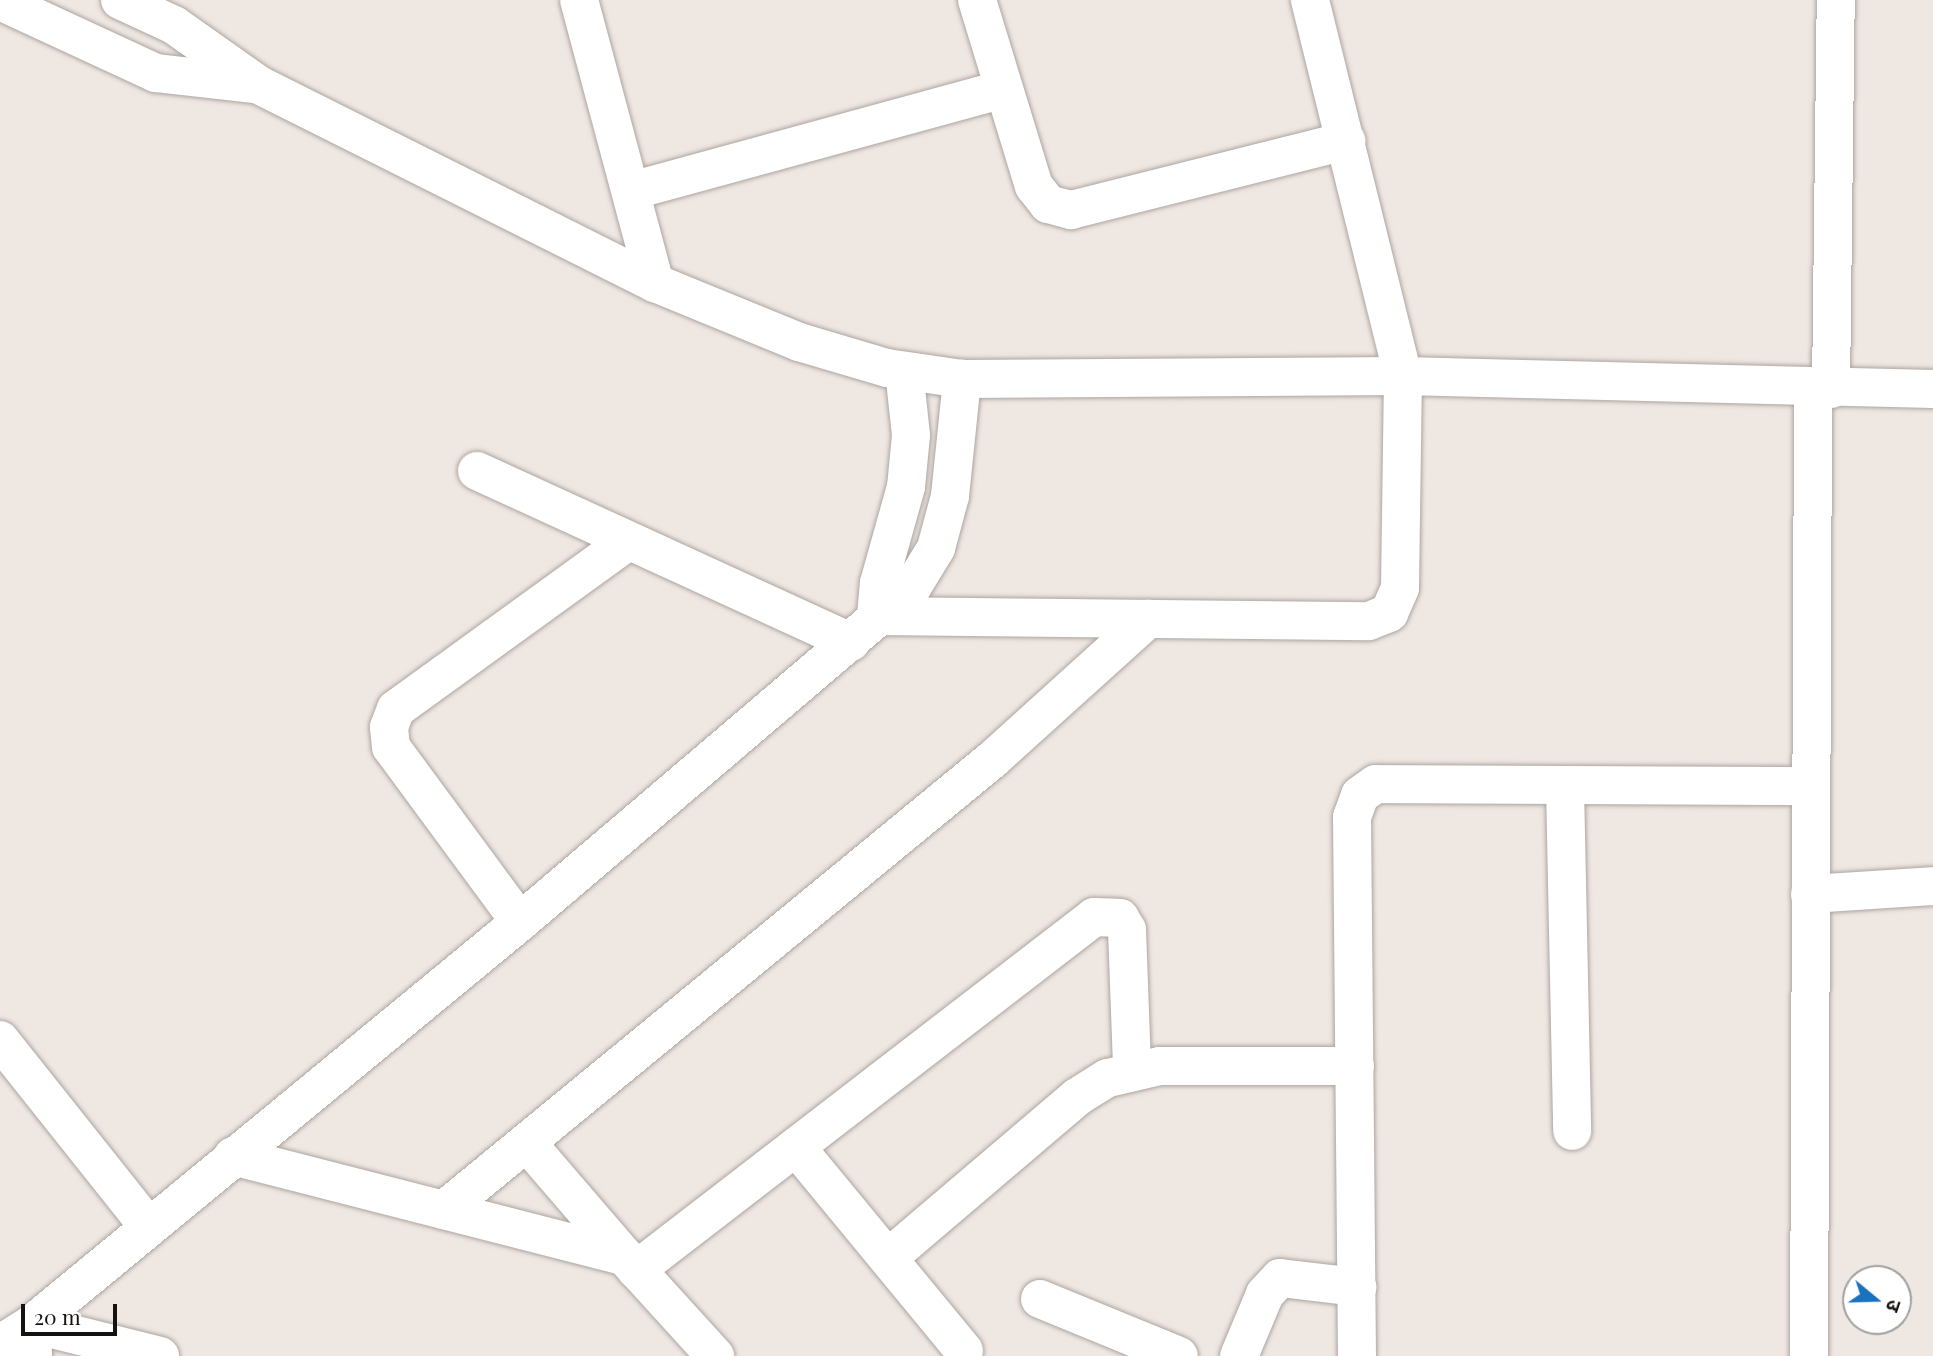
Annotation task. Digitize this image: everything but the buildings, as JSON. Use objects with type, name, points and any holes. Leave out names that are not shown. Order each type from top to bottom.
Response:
[{"type":"street","points":[[120,0],[174,25],[259,85],[655,283],[799,342],[904,371],[962,379],[1403,376],[1822,389],[1933,389]]},
{"type":"street","points":[[579,0],[655,283]]},
{"type":"street","points":[[977,0],[1001,90],[1034,186],[1048,204],[1072,211],[1346,141]]},
{"type":"street","points":[[477,471],[627,542],[863,629],[1148,618],[1369,621],[1389,613],[1399,588],[1403,376],[1310,0]]},
{"type":"street","points":[[1809,1356],[1811,786],[1836,0]]},
{"type":"street","points":[[1,2],[156,73],[259,85]]},
{"type":"street","points":[[631,191],[1001,90]]},
{"type":"street","points":[[863,629],[906,487],[911,435],[904,371]]},
{"type":"street","points":[[33,1340],[148,1226],[520,922],[911,589],[936,548],[950,496],[962,379]]},
{"type":"street","points":[[911,435],[955,443]]},
{"type":"street","points":[[520,922],[391,747],[388,727],[396,709],[627,542]]},
{"type":"street","points":[[444,1210],[993,759],[1148,618]]},
{"type":"street","points":[[1357,1356],[1352,817],[1360,795],[1376,784],[1565,788],[1811,786]]},
{"type":"street","points":[[1565,788],[1572,1131]]},
{"type":"street","points":[[1810,894],[1933,886]]},
{"type":"street","points":[[631,1264],[796,1147],[1094,916],[1120,918],[1127,929],[1132,1069]]},
{"type":"street","points":[[0,1040],[148,1226]]},
{"type":"street","points":[[888,1258],[1077,1097],[1132,1069],[1355,1066]]},
{"type":"street","points":[[527,1143],[715,1356]]},
{"type":"street","points":[[796,1147],[964,1351]]},
{"type":"street","points":[[233,1156],[444,1210],[631,1264]]},
{"type":"street","points":[[1239,1356],[1265,1294],[1280,1278],[1357,1287]]},
{"type":"street","points":[[1040,1299],[1179,1356]]},
{"type":"street","points":[[0,1344],[33,1340],[159,1356]]}]
